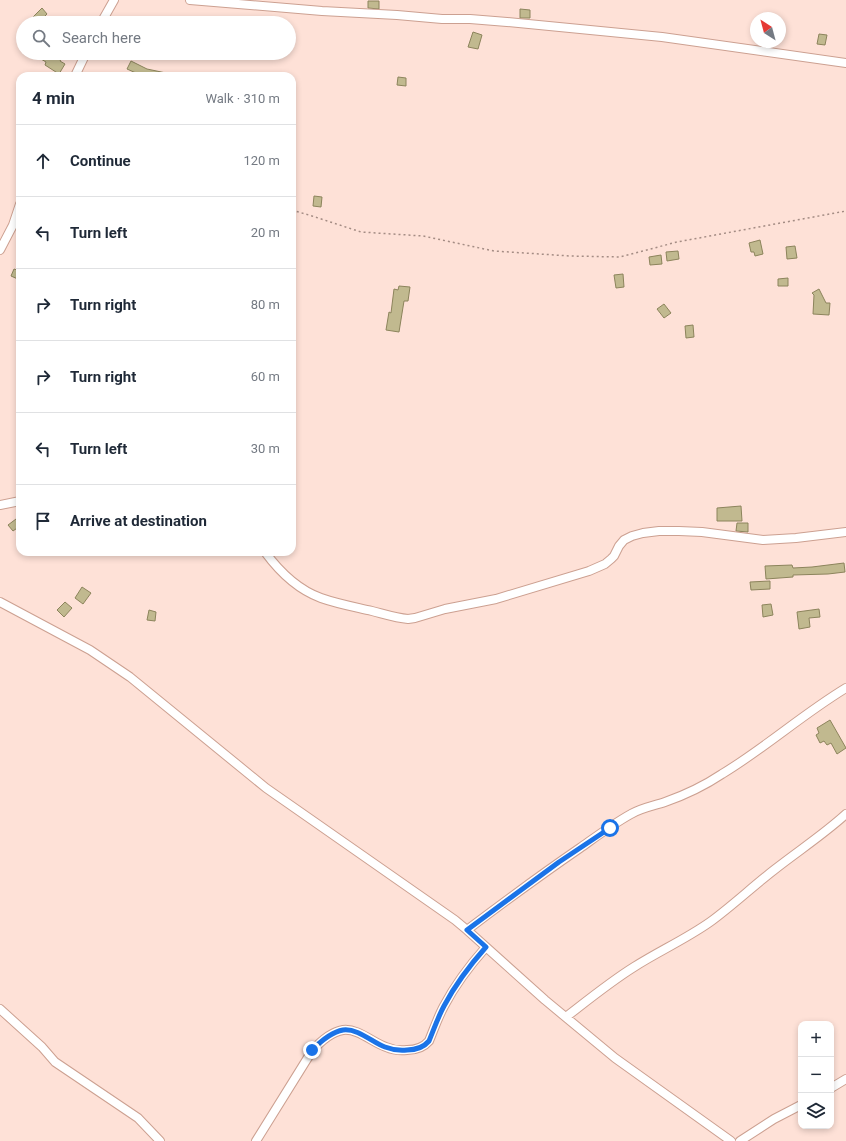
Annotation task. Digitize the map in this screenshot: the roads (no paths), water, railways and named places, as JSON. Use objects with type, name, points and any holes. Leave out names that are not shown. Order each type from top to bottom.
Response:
[{"type":"street","points":[[105,16],[114,0]]},
{"type":"street","points":[[190,0],[322,12],[507,22],[662,37],[846,63]]},
{"type":"street","points":[[77,72],[83,60]]},
{"type":"street","points":[[0,250],[16,216]]},
{"type":"street","points":[[0,505],[16,502]]},
{"type":"street","points":[[268,556],[288,578],[321,598],[349,606],[408,619],[496,598],[589,571],[605,564],[611,559],[624,540],[643,533],[678,531],[709,533],[763,540],[846,532]]},
{"type":"street","points":[[0,602],[90,650],[130,677],[266,788],[439,908],[467,930],[545,1000],[615,1058],[730,1141]]},
{"type":"street","points":[[467,930],[553,866],[610,828],[632,814],[698,789],[723,774],[846,688]]},
{"type":"street","points":[[566,1018],[622,974],[710,922],[774,869],[811,843],[846,814]]},
{"type":"street","points":[[256,1141],[312,1050],[323,1040],[333,1034],[343,1030],[348,1030],[362,1035],[385,1047],[398,1051],[418,1049],[426,1045],[441,1012],[453,991],[486,947]]},
{"type":"street","points":[[0,1009],[42,1047],[55,1062],[138,1118],[160,1141]]},
{"type":"street","points":[[834,1086],[846,1079]]},
{"type":"street","points":[[740,1141],[774,1119],[798,1107]]}]
